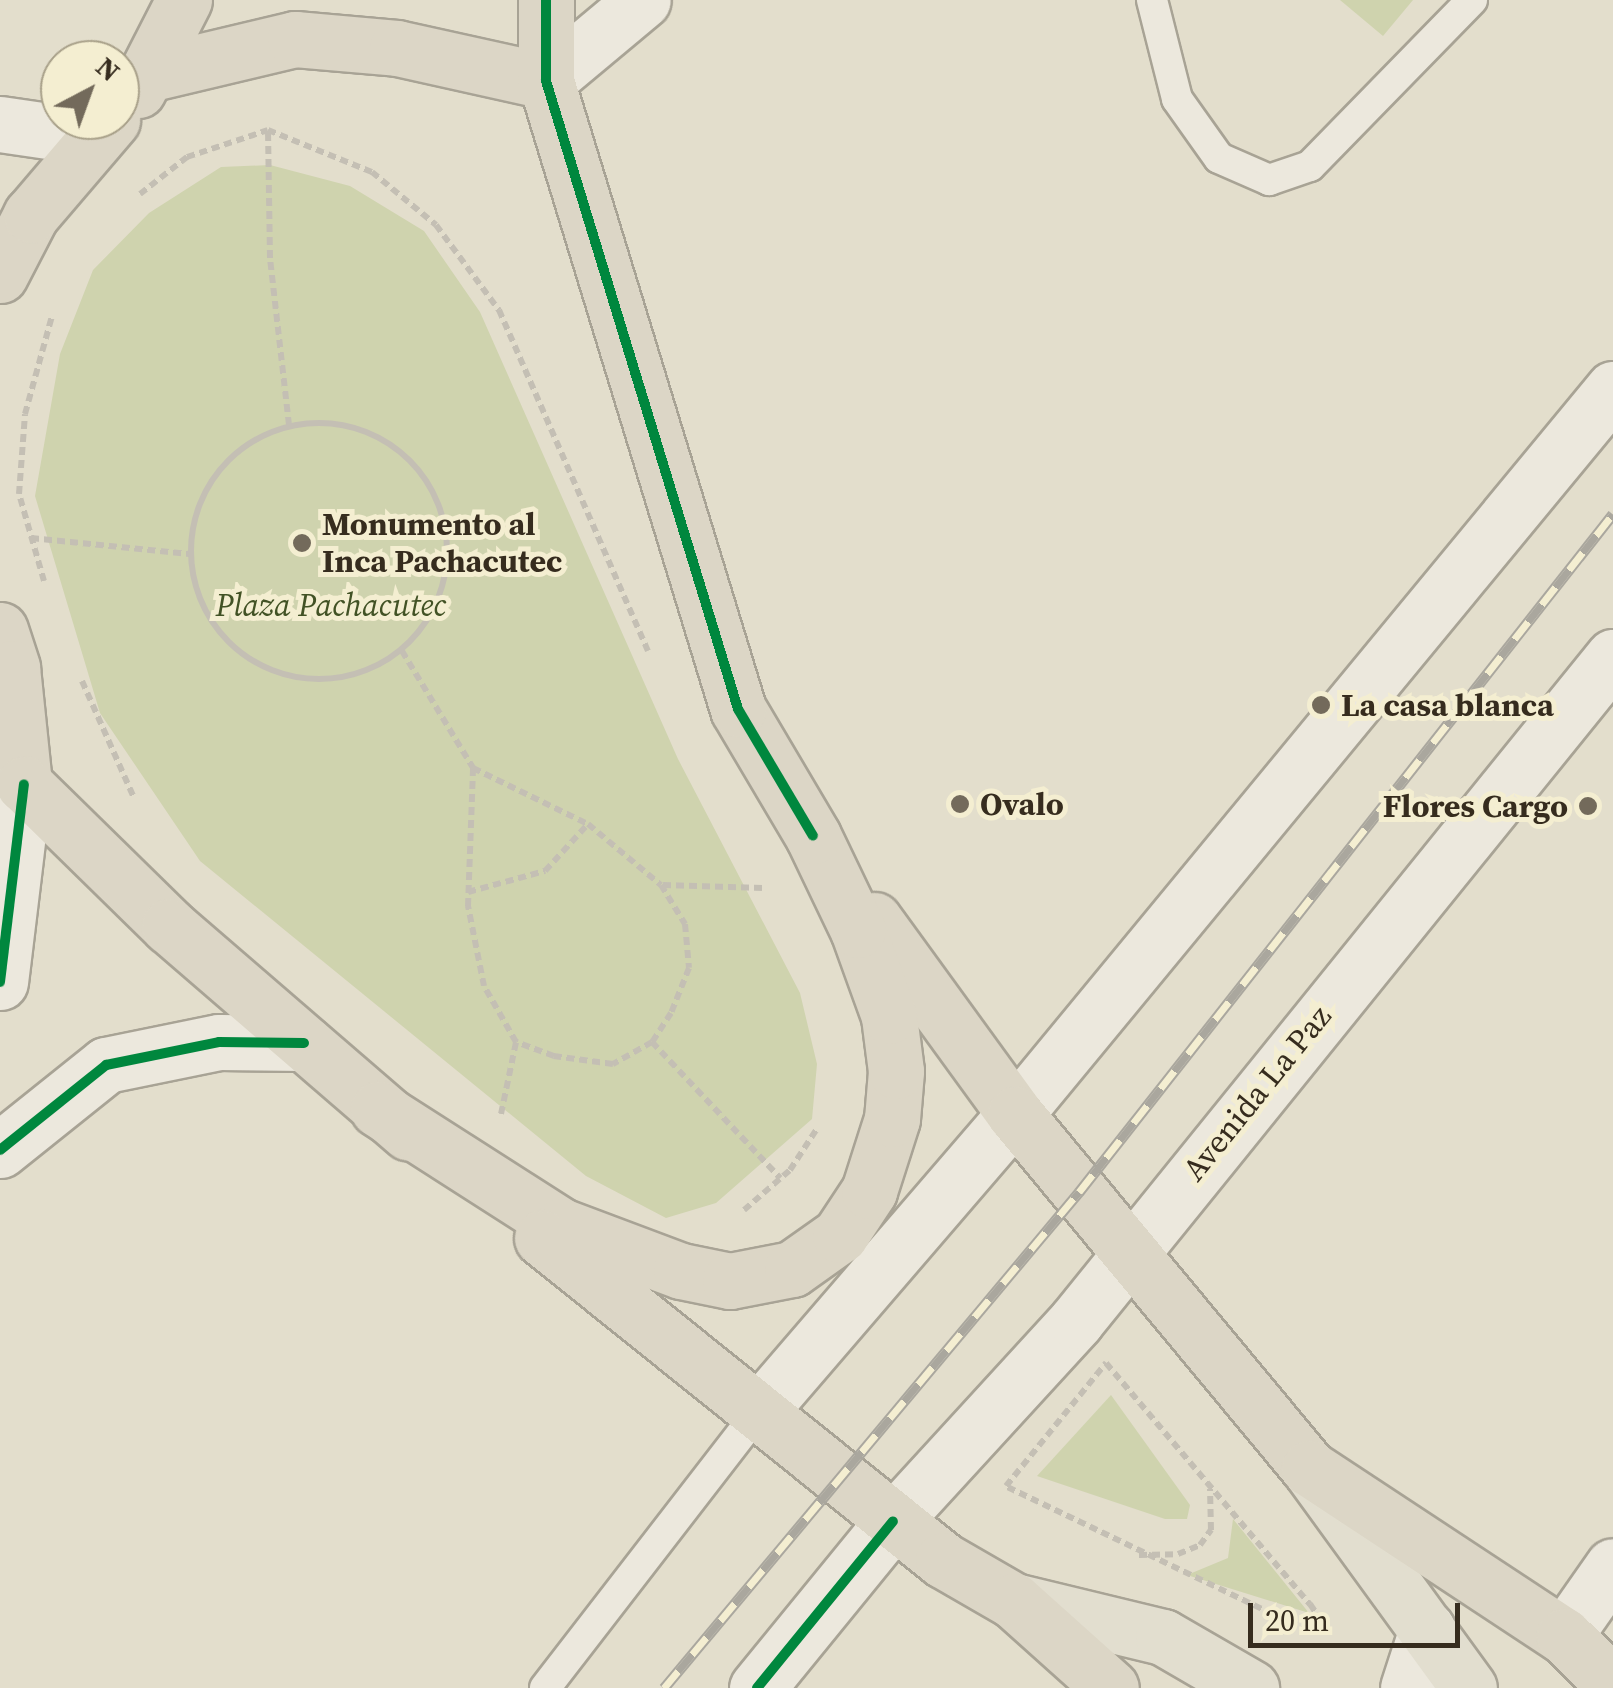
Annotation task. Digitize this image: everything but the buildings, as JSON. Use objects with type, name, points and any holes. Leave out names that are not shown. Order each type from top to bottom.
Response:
[{"type":"highway","points":[[140,76],[184,0]]},
{"type":"highway","points":[[546,0],[546,81],[738,709],[813,836],[1015,1114],[1309,1468],[1564,1636],[1613,1684]]},
{"type":"highway","points":[[140,102],[296,39],[397,48],[546,81]]},
{"type":"highway","points":[[0,275],[31,216],[95,140]]},
{"type":"highway","points":[[4,646],[24,784],[169,926],[378,1109],[761,1409],[893,1521],[1014,1601],[1111,1688]]},
{"type":"highway","points":[[378,1109],[562,1226],[652,1261],[730,1281],[760,1279],[815,1257],[840,1235],[873,1181],[892,1120],[896,1071],[889,1016],[871,961],[813,836]]},
{"type":"main road","points":[[546,81],[643,0]]},
{"type":"main road","points":[[0,124],[40,119]]},
{"type":"main road","points":[[761,1409],[1015,1114],[1613,388]]},
{"type":"main road","name":"Avenida La Paz","points":[[758,1688],[893,1521],[1076,1320],[1128,1250],[1613,657]]},
{"type":"main road","points":[[0,982],[24,784]]},
{"type":"main road","points":[[0,1150],[106,1065],[219,1042],[304,1042]]},
{"type":"main road","points":[[1309,1468],[1469,1688]]},
{"type":"main road","points":[[1564,1636],[1613,1566]]},
{"type":"main road","points":[[1014,1601],[1163,1637],[1251,1688]]},
{"type":"main road","points":[[1408,1688],[1427,1628]]},
{"type":"lane","points":[[1152,0],[1177,99],[1219,158],[1269,180],[1310,166],[1472,0]]},
{"type":"lane","points":[[545,1688],[761,1409]]},
{"type":"path","points":[[126,205],[187,157],[268,130],[372,172],[436,225],[499,310],[651,658]]},
{"type":"path","points":[[268,130],[270,258],[290,424]]},
{"type":"path","points":[[48,592],[18,494],[24,414],[53,311]]},
{"type":"path","points":[[334,423],[375,435],[410,459],[435,495],[448,536],[446,579],[429,620],[402,651],[366,672],[326,680],[260,664],[217,631],[197,594],[189,554],[196,510],[217,471],[249,441],[290,424],[334,423]]},
{"type":"path","points":[[31,538],[189,554]]},
{"type":"path","points":[[402,651],[472,768],[468,892],[484,986],[516,1042],[554,1056],[613,1064],[652,1042],[688,968],[685,924],[662,885],[588,824],[472,768]]},
{"type":"path","points":[[74,662],[136,804]]},
{"type":"path","points":[[468,892],[544,870],[588,824]]},
{"type":"path","points":[[754,870],[769,900]]},
{"type":"path","points":[[662,885],[763,888]]},
{"type":"path","points":[[502,1108],[516,1042]]},
{"type":"path","points":[[652,1042],[780,1178]]},
{"type":"path","points":[[731,1215],[780,1178],[827,1113]]},
{"type":"path","points":[[1106,1364],[1210,1487],[1310,1604],[1320,1619],[1308,1631],[1138,1555],[1006,1486],[1106,1364]]},
{"type":"path","points":[[1138,1555],[1178,1554],[1200,1545],[1212,1530],[1210,1487]]},
{"type":"green space","points":[[1340,0],[1413,0],[1383,36]]},
{"type":"green space","name":"Plaza Pachacutec","points":[[270,165],[350,186],[424,231],[480,312],[678,759],[800,993],[817,1064],[812,1119],[716,1203],[666,1218],[586,1176],[200,861],[100,713],[35,496],[60,354],[93,270],[149,213],[221,167]]},
{"type":"green space","points":[[1111,1395],[1190,1505],[1187,1519],[1165,1519],[1037,1476]]},
{"type":"green space","points":[[1233,1519],[1309,1613],[1187,1575],[1228,1558]]},
{"type":"railway","points":[[664,1688],[1079,1192],[1613,514]]},
{"type":"cycle path","points":[[546,0],[546,81],[738,709],[813,836]]},
{"type":"cycle path","points":[[0,982],[24,784]]},
{"type":"cycle path","points":[[0,1150],[106,1065],[219,1042],[304,1043]]},
{"type":"cycle path","points":[[757,1688],[893,1521]]},
{"type":"place","name":"Monumento al Inca Pachacutec","points":[[302,543]]},
{"type":"place","name":"La casa blanca","points":[[1321,705]]},
{"type":"place","name":"Ovalo","points":[[960,804]]},
{"type":"place","name":"Flores Cargo","points":[[1588,806]]}]
